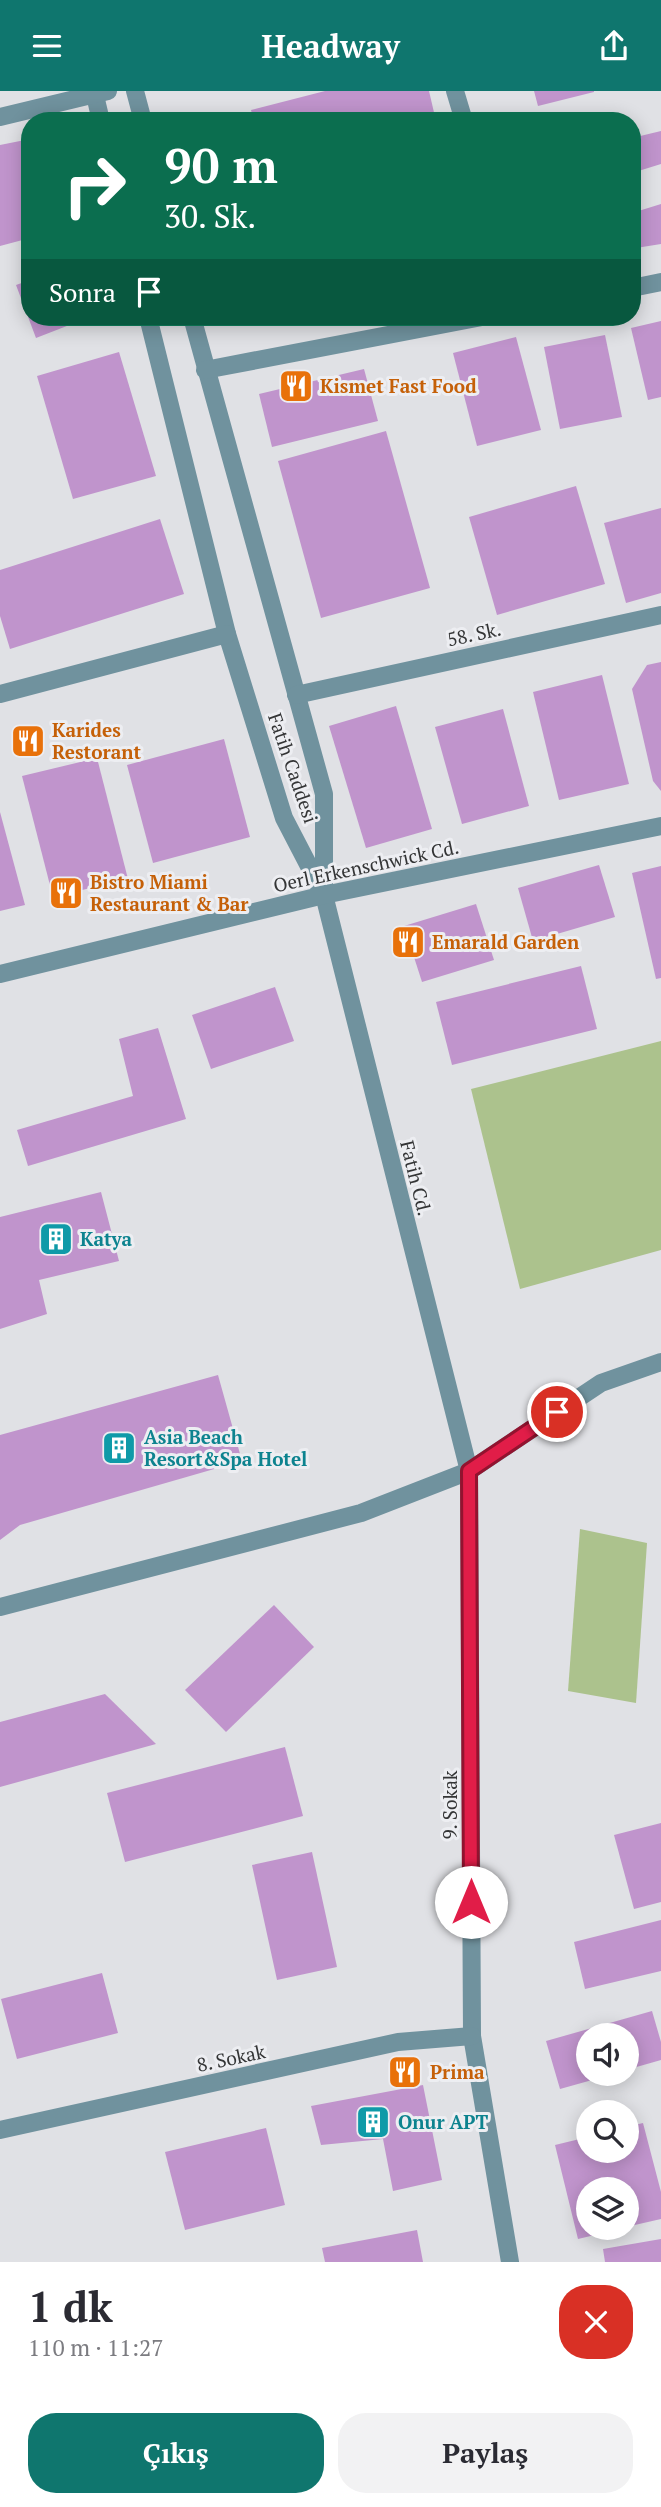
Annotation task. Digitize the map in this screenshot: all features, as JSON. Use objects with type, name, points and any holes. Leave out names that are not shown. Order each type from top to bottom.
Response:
[{"type":"street","points":[[135,91],[141,112]]},
{"type":"street","points":[[455,91],[461,112]]},
{"type":"street","points":[[0,117],[99,92],[100,112]]},
{"type":"street","points":[[641,286],[661,282]]},
{"type":"street","name":"Fatih Caddesi","points":[[150,326],[227,634],[284,818],[324,895]]},
{"type":"street","name":"Fatih Caddesi","points":[[194,326],[324,795],[324,895]]},
{"type":"street","points":[[205,370],[435,326]]},
{"type":"street","name":"58. Sk.","points":[[296,695],[661,615]]},
{"type":"street","points":[[0,694],[227,634]]},
{"type":"street","name":"Oerl Erkenschwick Cd.","points":[[0,974],[324,895],[661,826]]},
{"type":"street","name":"Fatih Cd.","points":[[324,895],[469,1471]]},
{"type":"street","points":[[0,1607],[361,1513],[469,1471],[601,1383],[661,1362]]},
{"type":"street","name":"9. Sokak","points":[[469,1471],[472,2036],[510,2262]]},
{"type":"street","name":"8. Sokak","points":[[0,2130],[398,2042],[472,2036]]},
{"type":"green space","points":[[661,1041],[661,1250],[520,1289],[471,1089]]},
{"type":"green space","points":[[580,1529],[647,1543],[636,1703],[568,1691]]},
{"type":"building","points":[[325,91],[429,91],[434,112],[252,112]]},
{"type":"building","points":[[534,91],[594,91],[594,92],[538,106]]},
{"type":"building","points":[[661,131],[661,164],[641,170],[641,136]]},
{"type":"building","points":[[21,141],[21,240],[0,246],[0,145]]},
{"type":"building","points":[[661,204],[661,244],[641,247],[641,210]]},
{"type":"building","points":[[21,283],[21,298],[16,285]]},
{"type":"building","points":[[661,321],[661,397],[648,400],[631,328]]},
{"type":"building","points":[[31,326],[67,326],[36,338]]},
{"type":"building","points":[[605,335],[622,417],[560,429],[544,347]]},
{"type":"building","points":[[516,337],[541,430],[477,446],[453,353]]},
{"type":"building","points":[[119,352],[156,476],[73,499],[37,376]]},
{"type":"building","points":[[364,369],[378,421],[272,447],[259,394]]},
{"type":"building","points":[[386,431],[430,588],[321,618],[278,461]]},
{"type":"building","points":[[576,486],[605,584],[497,615],[469,517]]},
{"type":"building","points":[[661,508],[661,593],[626,603],[604,523]]},
{"type":"building","points":[[160,519],[184,594],[10,649],[0,616],[0,570]]},
{"type":"building","points":[[661,662],[661,791],[653,781],[632,689],[647,665]]},
{"type":"building","points":[[602,675],[629,784],[559,800],[533,692]]},
{"type":"building","points":[[396,706],[432,829],[366,848],[329,726]]},
{"type":"building","points":[[503,709],[529,806],[462,824],[435,727]]},
{"type":"building","points":[[224,739],[250,837],[153,863],[127,765]]},
{"type":"building","points":[[97,758],[128,879],[53,897],[22,776]]},
{"type":"building","points":[[0,812],[25,905],[0,911]]},
{"type":"building","points":[[599,865],[615,917],[533,941],[518,888]]},
{"type":"building","points":[[661,866],[661,978],[656,979],[632,873]]},
{"type":"building","points":[[476,904],[494,960],[422,982],[404,926]]},
{"type":"building","points":[[581,966],[597,1029],[452,1065],[436,1002]]},
{"type":"building","points":[[275,987],[294,1041],[211,1069],[192,1015]]},
{"type":"building","points":[[158,1028],[186,1119],[28,1166],[17,1130],[133,1096],[119,1039]]},
{"type":"building","name":"Katya","points":[[101,1192],[119,1261],[39,1280],[47,1314],[0,1329],[0,1217]]},
{"type":"building","name":"Asia Beach Resort&Spa Hotel","points":[[218,1375],[242,1461],[20,1525],[0,1540],[0,1435]]},
{"type":"building","points":[[274,1605],[314,1647],[226,1732],[185,1690]]},
{"type":"building","points":[[105,1694],[156,1744],[0,1787],[0,1722]]},
{"type":"building","points":[[285,1747],[303,1816],[125,1862],[107,1793]]},
{"type":"building","points":[[661,1823],[661,1902],[634,1909],[614,1835]]},
{"type":"building","points":[[312,1852],[337,1967],[277,1980],[252,1865]]},
{"type":"building","points":[[661,1920],[661,1971],[585,1989],[574,1942]]},
{"type":"building","points":[[102,1973],[118,2033],[17,2059],[1,1999]]},
{"type":"building","points":[[652,2011],[661,2042],[661,2060],[639,2066],[639,2023],[610,2023]]},
{"type":"building","points":[[576,2033],[576,2085],[560,2089],[546,2041]]},
{"type":"building","name":"Onur APT","points":[[423,2085],[442,2180],[393,2191],[383,2139],[321,2145],[311,2106]]},
{"type":"building","points":[[643,2123],[661,2192],[661,2219],[639,2224],[639,2177],[576,2177],[576,2231],[555,2145],[576,2140],[576,2163],[639,2163],[639,2124]]},
{"type":"building","points":[[266,2128],[285,2205],[185,2230],[165,2152]]},
{"type":"building","points":[[417,2230],[423,2262],[325,2262],[322,2248]]},
{"type":"building","points":[[661,2239],[661,2262],[605,2262],[603,2249]]},
{"type":"place","name":"Kismet Fast Food","points":[[296,386]]},
{"type":"place","name":"Karides Restorant","points":[[28,741]]},
{"type":"place","name":"Bistro Miami Restaurant & Bar","points":[[66,893]]},
{"type":"place","name":"Emarald Garden","points":[[408,942]]},
{"type":"place","name":"Katya","points":[[56,1239]]},
{"type":"place","name":"Asia Beach Resort&Spa Hotel","points":[[119,1448]]},
{"type":"place","name":"Prima","points":[[405,2072]]},
{"type":"place","name":"Onur APT","points":[[373,2122]]},
{"type":"route","points":[[471,1902],[469,1471],[557,1412]]}]
